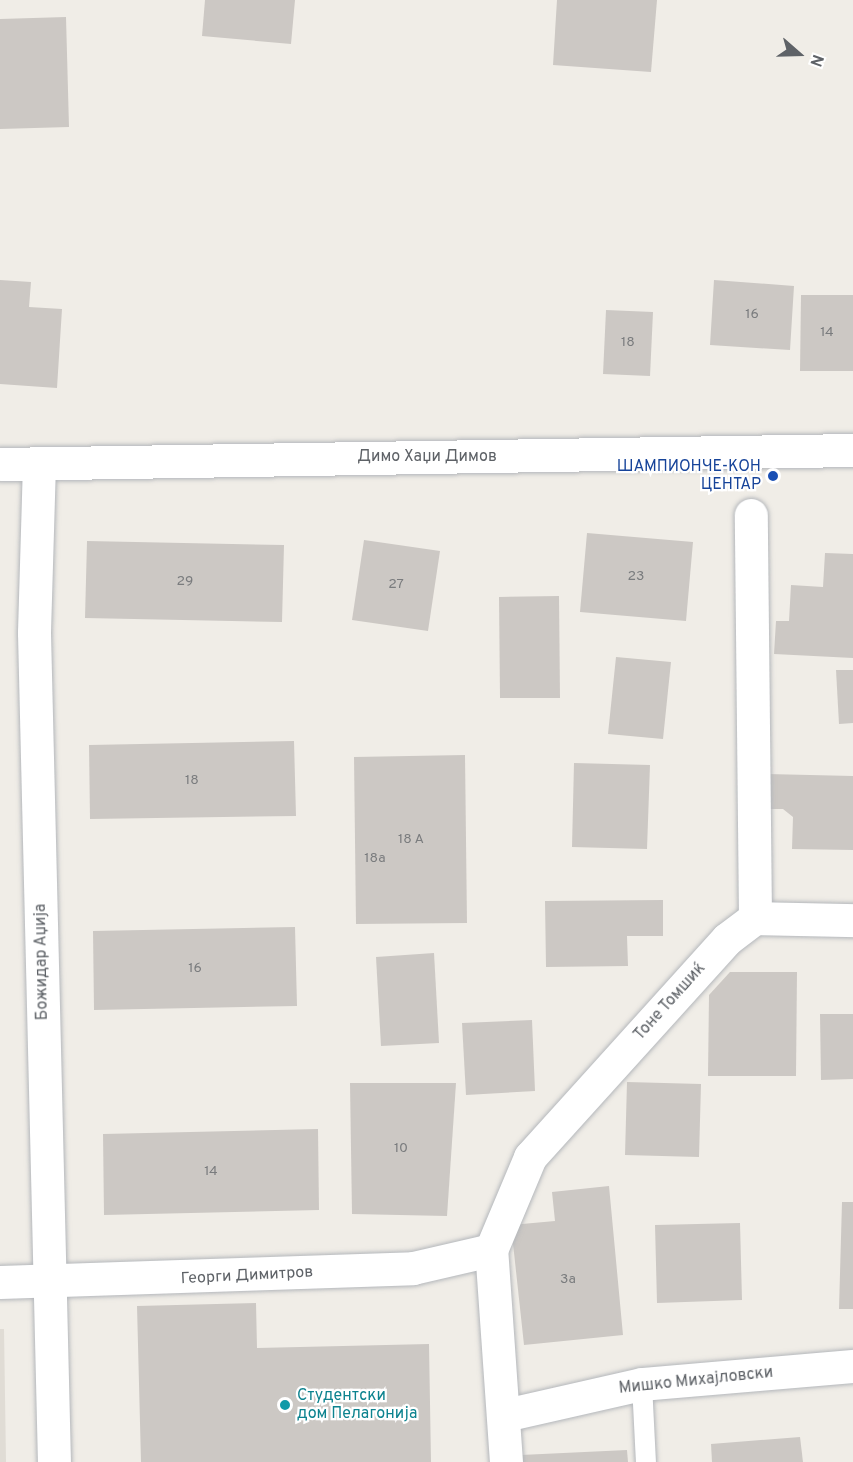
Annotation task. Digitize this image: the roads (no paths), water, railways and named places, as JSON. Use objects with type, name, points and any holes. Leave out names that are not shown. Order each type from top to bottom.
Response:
[{"type":"street","name":"Димо Хаџи Димов","points":[[0,464],[853,450]]},
{"type":"street","name":"Божидар Аџија","points":[[39,463],[35,645],[54,1462]]},
{"type":"street","points":[[751,515],[755,918],[853,920]]},
{"type":"street","name":"Тоне Томшиќ","points":[[506,1462],[505,1415],[491,1250],[530,1157],[727,939],[755,918]]},
{"type":"street","name":"Георги Димитров","points":[[0,1282],[413,1268],[491,1250]]},
{"type":"street","name":"Мишко Михајловски","points":[[505,1415],[642,1384],[853,1366]]},
{"type":"lane","points":[[642,1384],[646,1462]]},
{"type":"place","name":"ШАМПИОНЧЕ-КОН ЦЕНТАР","points":[[773,476]]},
{"type":"place","name":"Студентски дом Пелагонија","points":[[285,1405]]}]
